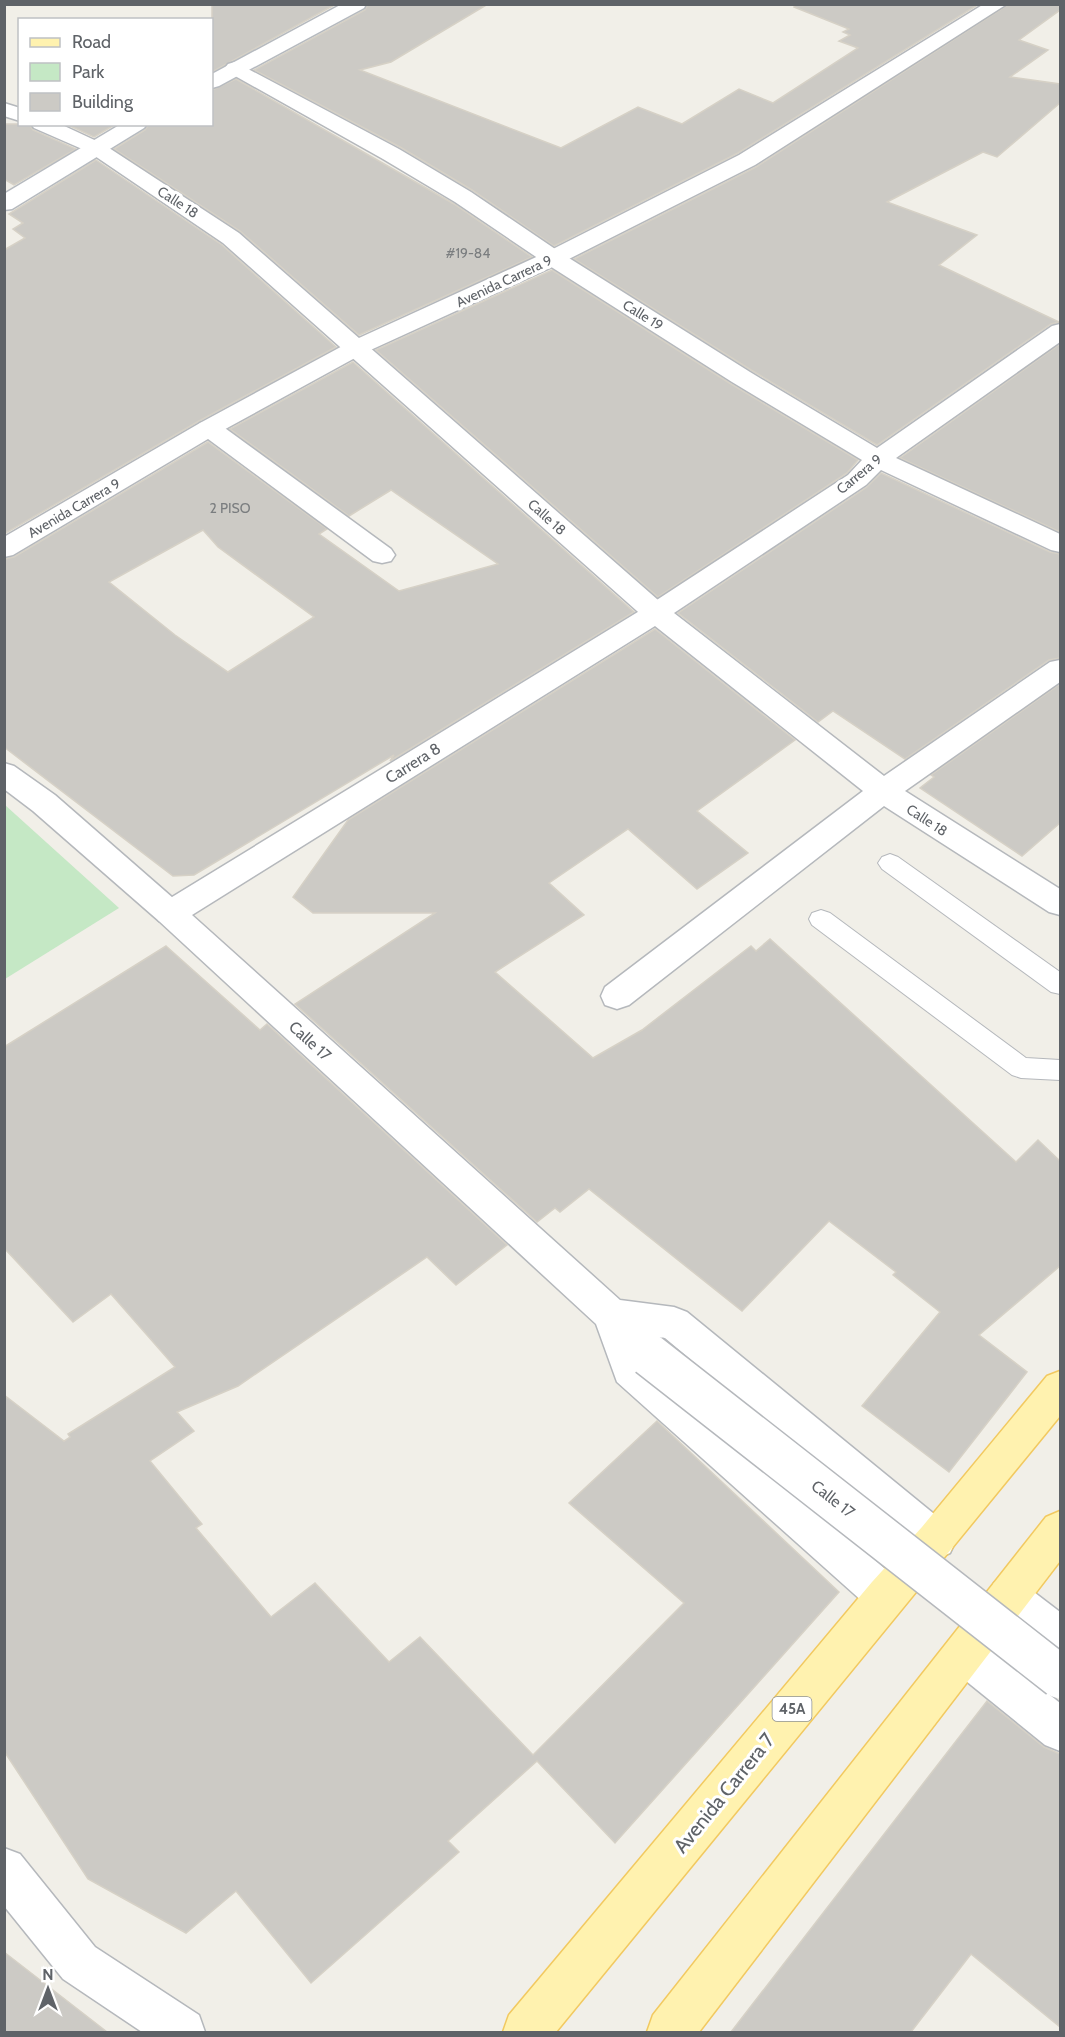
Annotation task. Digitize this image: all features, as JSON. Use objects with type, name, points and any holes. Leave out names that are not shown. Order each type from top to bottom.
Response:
[{"type":"main road","name":"Avenida Carrera 7","points":[[526,2032],[1060,1388]]},
{"type":"main road","points":[[670,2032],[1060,1530]]},
{"type":"street","points":[[213,81],[357,4]]},
{"type":"street","name":"Avenida Carrera 9","points":[[4,549],[209,428],[356,348],[552,258],[747,160],[998,4]]},
{"type":"street","name":"Calle 19","points":[[236,68],[391,154],[463,197],[552,258],[878,459],[1060,544]]},
{"type":"street","name":"Calle 18","points":[[46,126],[96,148],[231,238],[656,613],[883,791],[1060,904]]},
{"type":"street","points":[[4,204],[134,126]]},
{"type":"street","name":"Carrera 9","points":[[656,613],[857,480],[878,459],[1060,331]]},
{"type":"street","points":[[209,428],[382,555]]},
{"type":"street","name":"Carrera 8","points":[[170,913],[656,613]]},
{"type":"street","points":[[617,996],[883,791],[1060,669]]},
{"type":"street","name":"Calle 17","points":[[4,772],[44,803],[170,913],[611,1315],[649,1355],[1060,1677]]},
{"type":"street","name":"Calle 17","points":[[611,1315],[674,1323],[936,1540]]},
{"type":"street","name":"Calle 17","points":[[611,1315],[630,1370],[886,1596]]},
{"type":"street","points":[[1008,1597],[1060,1637]]},
{"type":"street","points":[[965,1654],[1060,1730]]},
{"type":"street","points":[[4,1870],[79,1963],[182,2032]]},
{"type":"lane","points":[[890,863],[1060,986]]},
{"type":"lane","points":[[820,919],[1021,1068],[1060,1070]]},
{"type":"green space","points":[[5,805],[119,908],[5,979]]},
{"type":"building","points":[[212,4],[336,4],[213,71]]},
{"type":"building","points":[[368,4],[488,4],[391,62],[360,70],[561,148],[638,107],[682,124],[739,89],[773,103],[858,48],[839,41],[850,35],[843,32],[849,29],[794,7],[795,4],[979,4],[738,153],[554,246],[472,190],[400,147],[254,70],[365,10]]},
{"type":"building","points":[[1009,4],[1060,4],[1060,10],[1019,40],[1048,50],[1010,77],[1060,84],[1060,103],[997,157],[983,152],[887,202],[977,235],[939,265],[1059,322],[1051,324],[877,445],[751,370],[574,259],[756,167]]},
{"type":"building","points":[[236,79],[454,204],[532,257],[359,335],[240,231],[114,149],[148,126],[213,126],[213,90]]},
{"type":"building","points":[[4,124],[30,126],[33,130],[76,149],[14,185],[4,179]]},
{"type":"building","points":[[70,126],[113,126],[94,137]]},
{"type":"building","points":[[96,160],[222,245],[336,347],[199,421],[4,534],[4,250],[25,238],[13,229],[23,223],[9,214]]},
{"type":"building","points":[[552,270],[731,384],[858,460],[847,473],[658,597],[376,350]]},
{"type":"building","points":[[1060,344],[1060,532],[900,458]]},
{"type":"building","points":[[353,362],[634,612],[390,761],[394,755],[194,875],[173,876],[4,747],[4,559],[14,557],[208,442],[327,529],[319,534],[399,591],[498,564],[391,490],[349,516],[230,429]],"holes":[[[203,530],[218,547],[314,617],[228,672],[175,635],[109,582]]]},
{"type":"building","points":[[881,473],[1050,552],[1060,554],[1060,658],[1049,660],[905,759],[833,711],[818,722],[678,613],[867,487]]},
{"type":"building","points":[[655,629],[795,740],[697,811],[748,853],[697,889],[628,829],[549,883],[584,915],[495,972],[593,1058],[642,1030],[751,946],[756,951],[770,939],[1016,1162],[1038,1140],[1060,1161],[1060,1266],[979,1335],[1027,1372],[949,1472],[862,1406],[940,1312],[893,1275],[896,1272],[829,1221],[742,1311],[589,1189],[560,1212],[555,1208],[537,1222],[295,1004],[435,913],[313,913],[293,897],[348,820]]},
{"type":"building","points":[[1060,684],[1060,823],[1022,856],[920,788],[934,777],[931,775]]},
{"type":"building","points":[[166,946],[260,1030],[267,1024],[507,1245],[456,1285],[427,1257],[238,1386],[177,1412],[194,1431],[150,1461],[202,1524],[196,1528],[271,1617],[315,1583],[389,1662],[420,1637],[533,1755],[684,1603],[569,1503],[657,1421],[839,1592],[615,1843],[537,1761],[448,1841],[459,1852],[311,1983],[236,1891],[186,1933],[88,1879],[4,1751],[4,1395],[64,1441],[70,1437],[68,1434],[175,1367],[111,1294],[73,1322],[4,1248],[4,1047]]},
{"type":"building","points":[[987,1701],[1044,1747],[1060,1754],[1060,2027],[971,1954],[911,2032],[731,2032]]},
{"type":"building","points":[[4,1952],[107,2032],[4,2032]]}]
